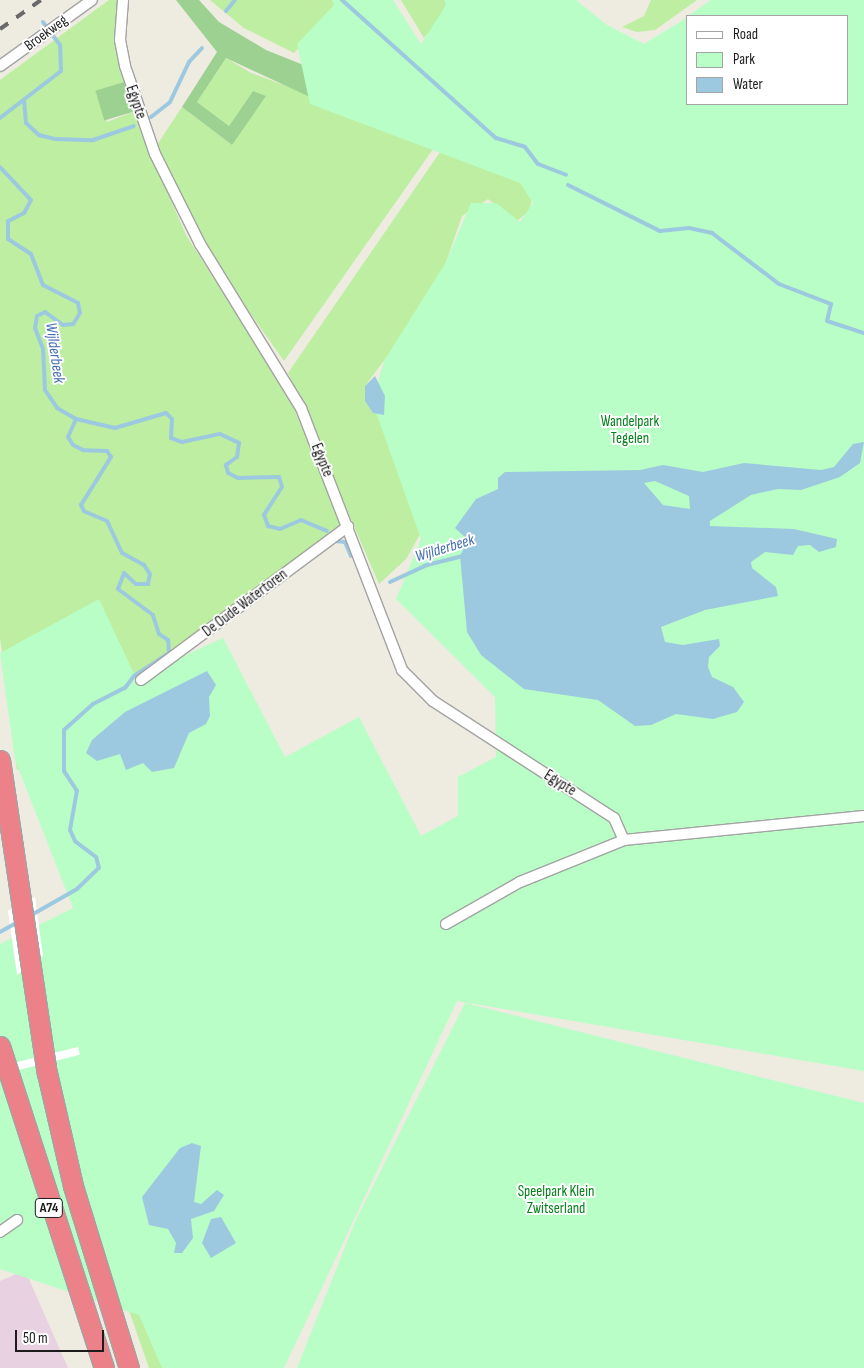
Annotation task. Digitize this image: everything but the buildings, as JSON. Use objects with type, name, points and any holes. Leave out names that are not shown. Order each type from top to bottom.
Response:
[{"type":"highway","name":"A74","points":[[0,760],[28,966],[73,1186],[129,1368]]},
{"type":"highway","name":"A74","points":[[0,1046],[104,1368]]},
{"type":"street","name":"Broekweg","points":[[0,66],[92,0]]},
{"type":"street","name":"Egypte","points":[[124,0],[120,40],[124,66],[155,154],[200,244],[291,388],[348,526],[389,642],[402,670],[416,687],[614,818],[624,840]]},
{"type":"street","name":"De Oude Watertoren","points":[[141,680],[348,526]]},
{"type":"street","points":[[446,924],[520,882],[624,840],[864,816]]},
{"type":"street","points":[[0,1232],[17,1220]]},
{"type":"shaded area","points":[[25,1270],[68,1368],[0,1368],[0,1281]]},
{"type":"green space","points":[[109,0],[118,0],[115,27],[124,82],[96,94],[107,122],[133,112],[186,235],[289,396],[345,533],[17,770],[0,637],[0,80]]},
{"type":"green space","points":[[176,0],[199,0],[219,22],[266,50],[321,72],[310,97],[226,58],[197,102],[229,126],[253,91],[266,96],[232,145],[182,107],[217,52]]},
{"type":"green space","points":[[210,0],[341,0],[294,53],[244,28]]},
{"type":"green space","name":"Wandelpark Tegelen","points":[[332,0],[393,0],[421,44],[446,5],[444,0],[576,0],[607,25],[644,44],[686,18],[686,105],[849,105],[849,15],[689,15],[711,0],[864,0],[864,1071],[457,1001],[284,1368],[162,1368],[139,1315],[0,1269],[0,944],[73,908],[15,760],[0,653],[99,599],[136,678],[223,638],[285,757],[359,717],[421,836],[458,816],[458,777],[496,757],[495,697],[396,599],[421,539],[372,401],[384,361],[446,262],[471,203],[496,203],[520,222],[533,203],[520,183],[310,104],[297,44],[334,5]]},
{"type":"green space","points":[[401,0],[448,0],[452,7],[424,38]]},
{"type":"green space","points":[[651,0],[697,0],[655,30],[637,32],[622,27],[644,16]]},
{"type":"green space","points":[[226,58],[251,73],[438,142],[284,361],[233,289],[188,212],[157,145],[182,107],[232,145],[253,91],[229,126],[197,102]]},
{"type":"green space","points":[[124,82],[133,112],[104,120],[95,91]]},
{"type":"green space","points":[[449,139],[536,184],[529,211],[517,221],[488,199],[462,216],[445,265],[417,316],[365,386],[384,415],[423,529],[406,559],[379,584],[288,373]]},
{"type":"green space","name":"Speelpark Klein Zwitserland","points":[[465,1003],[864,1103],[864,1368],[297,1368],[355,1222]]},
{"type":"green space","points":[[107,1247],[172,1368],[149,1368]]},
{"type":"water","points":[[375,376],[385,396],[384,415],[373,413],[365,401],[365,386]]},
{"type":"water","points":[[864,442],[860,463],[840,477],[801,490],[778,489],[751,495],[710,521],[710,526],[794,529],[837,539],[836,547],[819,552],[810,545],[798,546],[793,555],[765,552],[751,562],[752,568],[776,587],[778,596],[705,610],[661,627],[665,642],[683,645],[719,639],[720,646],[709,657],[708,667],[712,677],[733,687],[744,702],[737,712],[713,719],[676,714],[651,725],[635,726],[598,700],[524,689],[481,655],[467,632],[460,556],[468,540],[455,528],[476,499],[498,489],[498,478],[505,472],[640,470],[663,465],[703,472],[744,463],[821,470],[834,467],[853,444]],"holes":[[[655,481],[689,496],[690,509],[663,505],[644,483]]]},
{"type":"water","points":[[207,671],[216,685],[209,697],[210,716],[206,724],[189,733],[174,768],[152,772],[143,763],[126,770],[120,754],[97,761],[86,753],[92,740],[125,712]]},
{"type":"water","points":[[192,1143],[201,1146],[194,1202],[201,1204],[217,1190],[224,1195],[214,1211],[191,1219],[193,1238],[182,1253],[174,1253],[176,1243],[168,1229],[149,1225],[142,1197],[180,1148]]},
{"type":"water","points":[[221,1217],[236,1243],[211,1258],[202,1243],[211,1219]]},
{"type":"pier","points":[[35,897],[43,956],[17,975],[8,911]]},
{"type":"pier","points":[[78,1047],[80,1055],[2,1074],[0,1066]]},
{"type":"waterway","points":[[226,11],[235,0]]},
{"type":"waterway","points":[[342,0],[496,138],[525,147],[538,164],[566,175]]},
{"type":"waterway","name":"Wijlderbeek","points":[[0,118],[61,71],[60,45],[54,37]]},
{"type":"waterway","points":[[151,117],[170,102],[189,62],[202,48]]},
{"type":"waterway","points":[[24,100],[26,123],[39,135],[55,139],[93,140],[134,126]]},
{"type":"waterway","name":"Wijlderbeek","points":[[0,167],[31,200],[24,213],[8,221],[8,239],[31,254],[43,285],[78,303],[80,313],[73,324],[63,325],[45,312],[37,316],[35,328],[43,349],[45,390],[57,408],[76,419],[115,428],[166,413],[172,419],[171,438],[182,442],[220,434],[239,443],[237,457],[226,465],[228,473],[238,478],[279,477],[282,487],[264,515],[268,526],[280,529],[301,520],[327,531]]},
{"type":"waterway","points":[[568,185],[660,231],[689,228],[712,233],[779,284],[831,304],[827,321],[864,333]]},
{"type":"waterway","points":[[28,917],[77,889],[99,868],[96,857],[75,841],[70,830],[77,791],[64,771],[64,730],[93,704],[125,688],[134,676],[169,653],[168,640],[159,634],[153,615],[118,589],[124,573],[136,584],[148,584],[150,574],[144,565],[122,553],[107,521],[84,511],[81,505],[111,457],[107,451],[83,450],[73,445],[68,437],[76,419]]},
{"type":"waterway","name":"Wijlderbeek","points":[[335,541],[345,542],[351,556]]},
{"type":"waterway","name":"Wijlderbeek","points":[[390,582],[427,565],[464,556]]},
{"type":"waterway","points":[[0,932],[18,922]]},
{"type":"railway","points":[[0,29],[41,0]]}]
